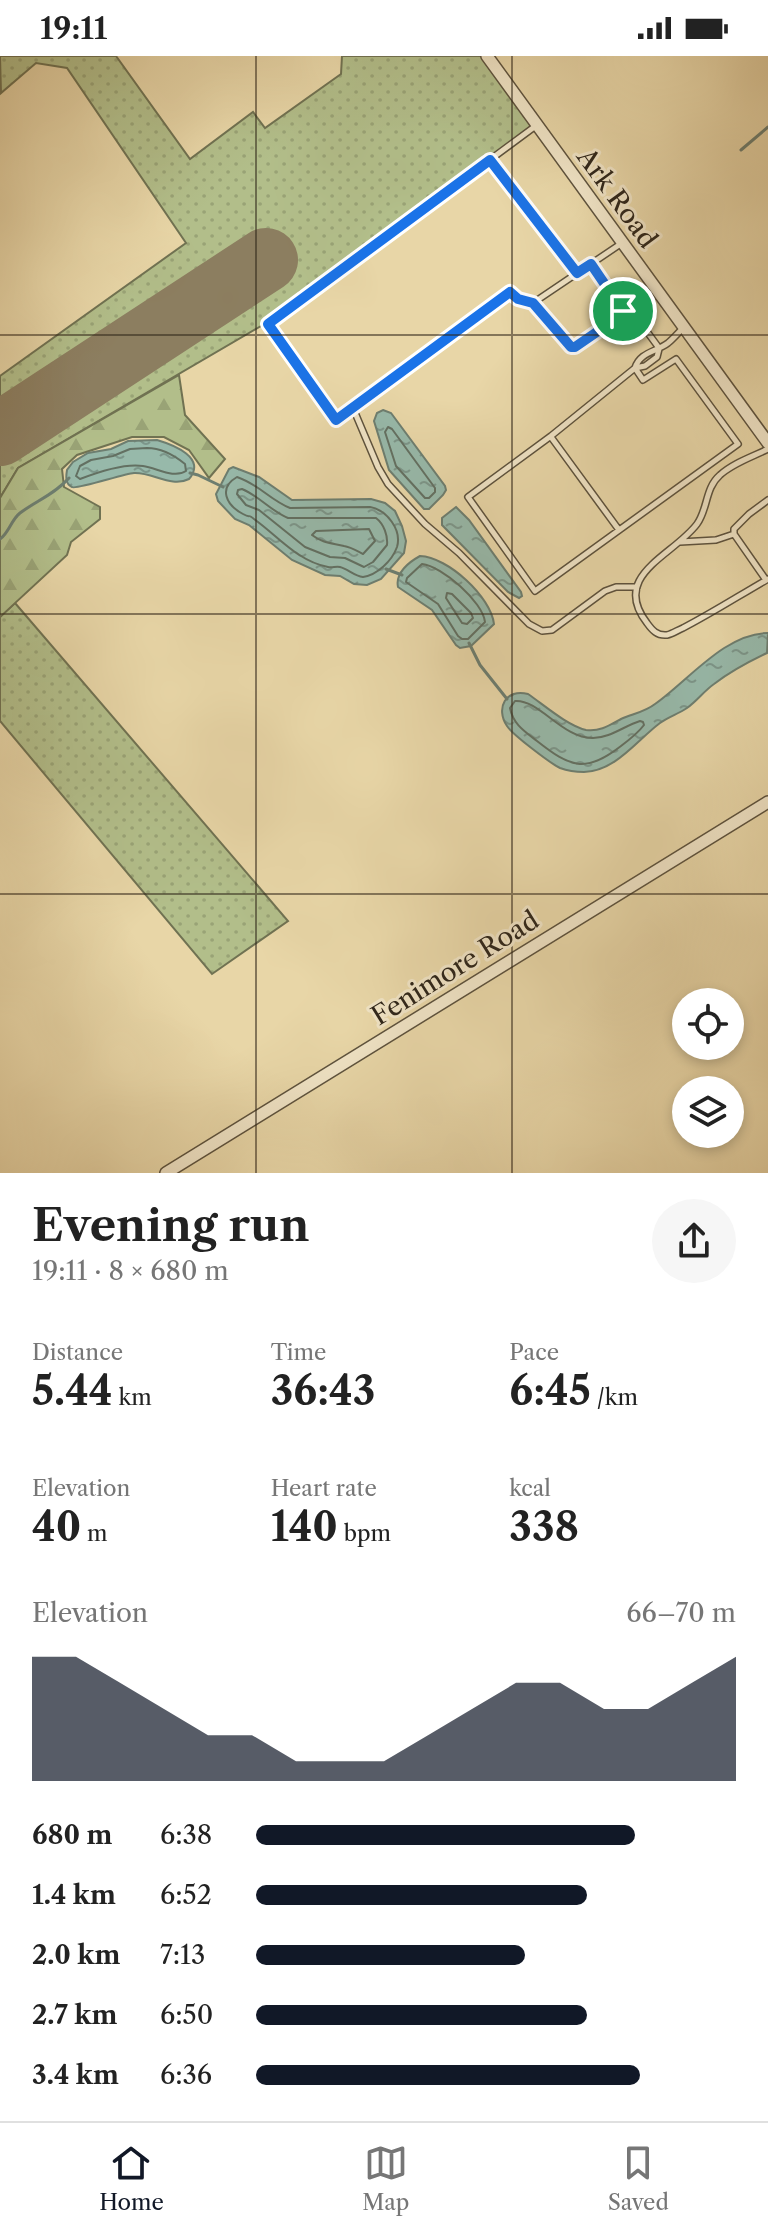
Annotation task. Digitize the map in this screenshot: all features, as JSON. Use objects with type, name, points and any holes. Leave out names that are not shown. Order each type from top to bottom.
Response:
[{"type":"street","name":"Ark Road","points":[[487,56],[768,446]]},
{"type":"street","name":"Fenimore Road","points":[[166,1173],[768,802]]},
{"type":"lane","points":[[537,125],[268,324],[336,420],[510,292],[518,299],[533,303],[571,347],[575,347],[623,314],[591,264]]},
{"type":"lane","points":[[490,160],[577,273]]},
{"type":"lane","points":[[533,303],[623,243]]},
{"type":"lane","points":[[637,318],[659,348]]},
{"type":"lane","points":[[635,368],[643,380],[676,359],[738,444],[535,591],[468,497],[551,436],[635,368],[645,366],[657,357],[659,348],[684,328]]},
{"type":"lane","points":[[353,408],[388,484],[529,624],[542,631],[552,630],[605,591],[616,587],[637,587]]},
{"type":"lane","points":[[551,436],[619,530]]},
{"type":"lane","points":[[768,446],[719,476],[711,487],[699,522],[646,570],[634,594],[636,606],[657,634],[668,635],[698,621],[767,580],[734,534],[734,529],[768,500]]},
{"type":"lane","points":[[680,542],[716,540],[734,534]]},
{"type":"green space","points":[[0,56],[116,56],[190,159],[253,112],[265,128],[341,74],[342,56],[488,56],[538,125],[261,326],[18,468],[0,498],[0,376],[186,243],[67,68],[36,63],[1,93]]},
{"type":"green space","points":[[179,375],[185,415],[225,459],[209,478],[189,450],[164,437],[132,437],[77,455],[62,469],[64,487],[100,507],[100,519],[71,542],[67,555],[0,617],[0,498],[18,468]]},
{"type":"green space","points":[[15,603],[288,921],[212,974],[0,721],[0,617]]},
{"type":"water","points":[[383,410],[391,413],[445,486],[443,495],[429,509],[424,509],[389,470],[374,421],[377,413]]},
{"type":"water","points":[[157,440],[172,445],[191,459],[194,465],[189,479],[175,482],[134,473],[75,487],[67,482],[67,470],[73,462],[88,453],[111,449],[128,441]]},
{"type":"water","points":[[233,467],[259,477],[292,500],[371,499],[385,503],[395,511],[402,526],[406,541],[404,553],[381,579],[367,585],[354,584],[340,576],[325,575],[292,560],[249,525],[235,519],[218,501],[216,494]]},
{"type":"water","points":[[456,507],[469,520],[522,596],[519,598],[508,592],[442,525],[442,518]]},
{"type":"water","points":[[420,556],[443,563],[455,571],[485,602],[494,624],[471,646],[460,648],[456,645],[432,610],[398,587],[401,573]]},
{"type":"water","points":[[768,633],[767,653],[720,679],[687,708],[660,723],[616,761],[596,770],[578,772],[560,768],[516,736],[507,726],[502,713],[509,697],[528,694],[579,728],[600,729],[651,707],[722,649],[752,635]]},
{"type":"waterway","points":[[741,150],[768,127]]},
{"type":"waterway","points":[[190,473],[223,487]]},
{"type":"waterway","points":[[0,539],[20,513],[69,478]]},
{"type":"waterway","points":[[386,569],[402,575]]},
{"type":"waterway","points":[[469,643],[480,665],[507,699]]},
{"type":"runway","points":[[0,434],[266,260]]},
{"type":"route","points":[[490,160],[577,273],[591,264],[623,311],[623,314],[571,347],[533,303],[518,299],[510,292],[336,420],[268,324],[490,160]]}]
